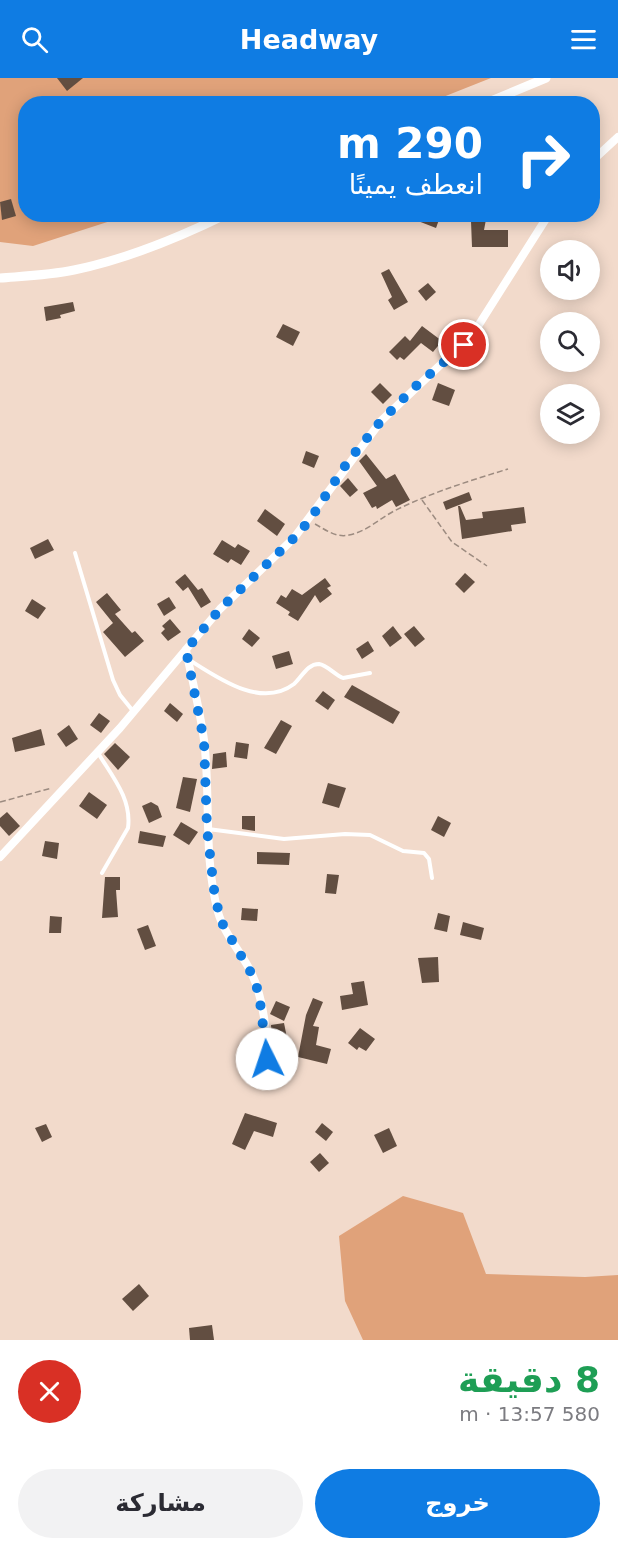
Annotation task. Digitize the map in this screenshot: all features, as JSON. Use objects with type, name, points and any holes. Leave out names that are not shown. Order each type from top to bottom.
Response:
[{"type":"street","points":[[503,96],[546,78]]},
{"type":"street","points":[[600,154],[618,137]]},
{"type":"street","points":[[0,278],[47,274],[119,259],[209,222]]},
{"type":"street","points":[[0,857],[187,654],[232,596],[309,521],[349,460],[381,421],[473,334],[544,222]]},
{"type":"street","points":[[187,654],[204,741],[207,829],[218,913],[250,971],[259,993],[267,1047],[263,1083]]},
{"type":"lane","points":[[75,553],[113,680],[120,695],[133,712]]},
{"type":"lane","points":[[187,654],[226,681],[268,695],[286,689],[295,683],[306,670],[317,664],[323,665],[343,678],[370,673]]},
{"type":"lane","points":[[97,752],[125,799],[129,820],[128,828],[102,873]]},
{"type":"lane","points":[[207,829],[284,839],[345,834],[370,835],[403,851],[424,853],[429,859],[432,878]]},
{"type":"path","points":[[309,521],[328,532],[348,536],[422,499],[508,469]]},
{"type":"path","points":[[422,499],[452,542],[487,566]]},
{"type":"path","points":[[0,802],[68,784]]},
{"type":"shaded area","points":[[0,78],[491,78],[446,96],[18,96],[18,222],[107,222],[33,246],[0,242]]},
{"type":"shaded area","points":[[403,1196],[463,1213],[486,1274],[585,1277],[618,1275],[618,1340],[363,1340],[345,1301],[339,1236]]},
{"type":"building","points":[[57,78],[83,78],[67,91]]},
{"type":"building","points":[[11,199],[16,216],[2,220],[0,202]]},
{"type":"building","points":[[421,222],[438,222],[436,228]]},
{"type":"building","points":[[471,222],[486,222],[484,230],[508,230],[508,247],[472,247]]},
{"type":"building","points":[[389,269],[408,302],[394,310],[388,300],[392,297],[381,273]]},
{"type":"building","points":[[428,283],[436,292],[426,301],[418,291]]},
{"type":"building","points":[[73,302],[75,311],[60,315],[61,318],[46,321],[44,307]]},
{"type":"building","points":[[283,324],[300,332],[293,346],[276,337]]},
{"type":"building","points":[[422,326],[442,341],[433,352],[421,343],[404,360],[400,357],[397,360],[389,352],[405,336],[410,341]]},
{"type":"building","points":[[380,383],[392,395],[383,404],[371,392]]},
{"type":"building","points":[[438,383],[455,390],[449,406],[432,400]]},
{"type":"building","points":[[306,451],[319,456],[314,468],[302,463]]},
{"type":"building","points":[[366,454],[386,479],[395,474],[410,500],[396,507],[392,500],[377,509],[376,506],[372,508],[363,493],[377,486],[359,461]]},
{"type":"building","points":[[348,478],[358,490],[350,497],[340,486]]},
{"type":"building","points":[[469,492],[472,500],[446,510],[443,502]]},
{"type":"building","points":[[458,506],[466,520],[483,518],[482,512],[524,507],[526,523],[511,525],[512,531],[462,539]]},
{"type":"building","points":[[265,509],[285,524],[277,536],[257,521]]},
{"type":"building","points":[[48,539],[54,550],[35,559],[30,548]]},
{"type":"building","points":[[222,540],[235,548],[238,544],[250,551],[241,565],[231,559],[228,563],[213,554]]},
{"type":"building","points":[[465,573],[475,582],[464,593],[455,584]]},
{"type":"building","points":[[185,574],[198,590],[202,588],[211,602],[201,608],[188,587],[183,591],[175,582]]},
{"type":"building","points":[[325,578],[331,586],[327,588],[332,594],[320,603],[315,595],[298,621],[288,615],[290,612],[276,603],[281,595],[286,598],[292,589],[302,595]]},
{"type":"building","points":[[107,593],[121,610],[115,614],[132,633],[135,631],[144,641],[125,657],[103,632],[113,623],[96,602]]},
{"type":"building","points":[[169,597],[176,608],[164,616],[157,604]]},
{"type":"building","points":[[32,599],[46,608],[38,619],[25,611]]},
{"type":"building","points":[[170,619],[181,632],[168,641],[161,633],[165,629],[162,626]]},
{"type":"building","points":[[393,626],[402,638],[390,647],[382,636]]},
{"type":"building","points":[[414,626],[425,639],[415,647],[404,634]]},
{"type":"building","points":[[249,629],[260,638],[252,647],[242,639]]},
{"type":"building","points":[[368,641],[374,651],[362,659],[356,649]]},
{"type":"building","points":[[289,651],[293,664],[276,669],[272,656]]},
{"type":"building","points":[[352,685],[400,712],[393,724],[344,697]]},
{"type":"building","points":[[323,691],[335,700],[328,710],[315,701]]},
{"type":"building","points":[[170,703],[183,714],[177,722],[164,711]]},
{"type":"building","points":[[99,713],[110,721],[101,733],[90,725]]},
{"type":"building","points":[[281,720],[292,726],[276,754],[264,748]]},
{"type":"building","points":[[69,725],[78,739],[66,747],[57,734]]},
{"type":"building","points":[[41,729],[45,745],[15,752],[12,738]]},
{"type":"building","points":[[236,742],[249,744],[247,759],[234,757]]},
{"type":"building","points":[[115,743],[130,757],[118,770],[104,754]]},
{"type":"building","points":[[226,752],[227,767],[212,769],[213,754]]},
{"type":"building","points":[[183,777],[197,779],[190,812],[176,808]]},
{"type":"building","points":[[328,783],[346,788],[339,808],[322,803]]},
{"type":"building","points":[[89,792],[107,805],[97,819],[79,806]]},
{"type":"building","points":[[151,802],[158,806],[162,817],[149,823],[142,806]]},
{"type":"building","points":[[7,812],[20,826],[9,836],[0,826],[0,818]]},
{"type":"building","points":[[242,816],[255,816],[255,831],[242,829]]},
{"type":"building","points":[[438,816],[451,823],[444,837],[431,830]]},
{"type":"building","points":[[181,822],[198,832],[189,845],[173,835]]},
{"type":"building","points":[[140,831],[166,836],[163,847],[138,843]]},
{"type":"building","points":[[45,841],[59,843],[57,859],[42,856]]},
{"type":"building","points":[[257,852],[290,853],[289,865],[257,864]]},
{"type":"building","points":[[327,874],[339,875],[336,894],[325,893]]},
{"type":"building","points":[[105,877],[120,877],[120,890],[116,890],[118,917],[102,918]]},
{"type":"building","points":[[242,908],[258,909],[257,921],[241,920]]},
{"type":"building","points":[[438,913],[450,916],[447,932],[434,929]]},
{"type":"building","points":[[50,916],[62,917],[61,933],[49,933]]},
{"type":"building","points":[[463,922],[484,928],[481,940],[460,935]]},
{"type":"building","points":[[148,925],[156,946],[145,950],[137,929]]},
{"type":"building","points":[[438,957],[439,982],[422,983],[418,958]]},
{"type":"building","points":[[364,981],[368,1005],[342,1010],[340,996],[353,994],[351,983]]},
{"type":"building","points":[[313,998],[323,1002],[313,1026],[319,1027],[316,1045],[331,1049],[327,1064],[298,1057],[306,1015]]},
{"type":"building","points":[[276,1001],[290,1007],[284,1021],[270,1014]]},
{"type":"building","points":[[284,1023],[288,1043],[272,1046],[271,1025]]},
{"type":"building","points":[[360,1028],[375,1039],[366,1051],[359,1047],[357,1050],[348,1043]]},
{"type":"building","points":[[245,1113],[277,1123],[273,1137],[254,1131],[245,1150],[232,1144]]},
{"type":"building","points":[[322,1123],[333,1132],[326,1141],[315,1132]]},
{"type":"building","points":[[46,1124],[52,1137],[42,1142],[35,1128]]},
{"type":"building","points":[[389,1128],[397,1146],[383,1153],[374,1135]]},
{"type":"building","points":[[320,1153],[329,1163],[319,1172],[310,1162]]},
{"type":"building","points":[[139,1284],[149,1296],[133,1311],[122,1299]]},
{"type":"building","points":[[212,1325],[214,1340],[190,1340],[189,1328]]},
{"type":"route","points":[[267,1059],[259,993],[250,971],[222,923],[215,898],[207,829],[204,741],[186,650],[239,589],[309,521],[349,460],[395,405],[464,345]]}]
